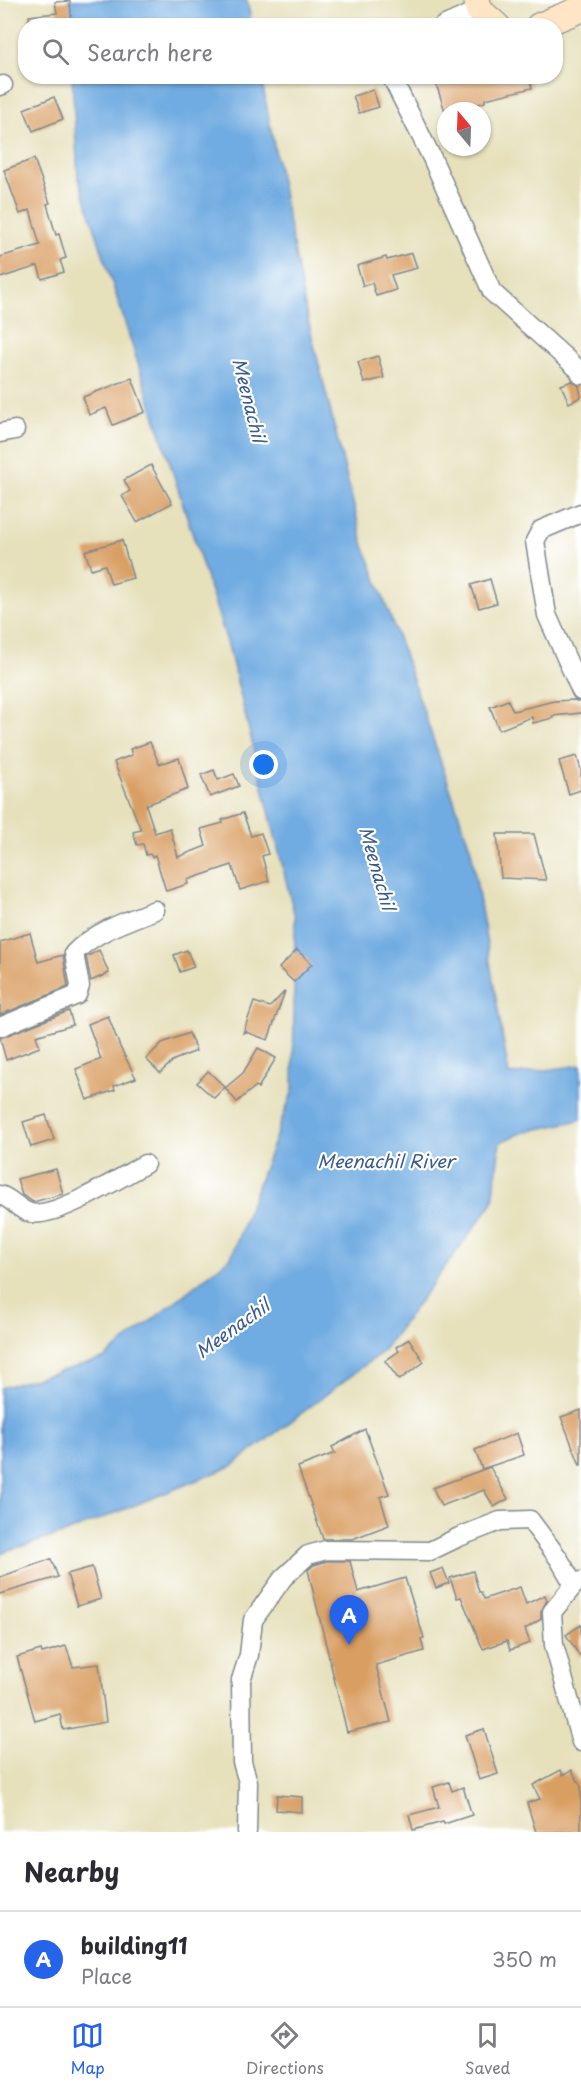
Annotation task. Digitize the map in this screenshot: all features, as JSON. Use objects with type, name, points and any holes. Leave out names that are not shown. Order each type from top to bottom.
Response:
[{"type":"main road","points":[[559,18],[581,9]]},
{"type":"street","points":[[467,18],[485,12]]},
{"type":"street","points":[[396,84],[492,292],[579,370],[581,375]]},
{"type":"street","points":[[581,513],[541,530],[535,541],[547,615],[581,692]]},
{"type":"street","points":[[0,1027],[77,995],[80,986],[74,953],[85,942],[112,927],[154,910]]},
{"type":"street","points":[[0,1195],[10,1198],[18,1208],[33,1214],[61,1208],[145,1164]]},
{"type":"street","points":[[247,1832],[248,1782],[242,1762],[241,1680],[249,1655],[253,1620],[296,1564],[309,1555],[326,1550],[430,1551],[500,1521],[530,1520],[578,1583],[552,1612],[554,1645],[581,1742]]},
{"type":"water","points":[[68,0],[247,0],[251,18],[69,18]]},
{"type":"water","name":"Meenachil River","points":[[72,84],[262,84],[306,312],[363,543],[403,651],[471,850],[509,1075],[581,1065],[581,1120],[524,1132],[500,1142],[493,1202],[382,1352],[232,1466],[63,1534],[0,1553],[0,1388],[103,1359],[231,1257],[293,1090],[295,917],[228,645],[78,176]]},
{"type":"building","points":[[70,1],[71,18],[29,18],[29,16],[57,13],[55,2]]},
{"type":"building","points":[[436,84],[531,84],[532,88],[485,99],[485,102],[442,102]]},
{"type":"building","points":[[373,90],[379,107],[359,113],[353,96]]},
{"type":"building","points":[[54,97],[63,119],[33,131],[24,109]]},
{"type":"building","points":[[34,159],[50,203],[47,204],[56,235],[59,234],[66,258],[60,260],[64,272],[42,279],[38,266],[0,278],[0,257],[40,245],[30,210],[20,214],[4,170]]},
{"type":"building","points":[[412,253],[417,268],[391,275],[396,290],[376,296],[372,283],[363,286],[357,266],[386,257],[387,260]]},
{"type":"building","points":[[378,356],[384,378],[364,383],[358,362]]},
{"type":"building","points":[[132,378],[145,412],[113,425],[106,408],[89,415],[83,397]]},
{"type":"building","points":[[572,381],[579,386],[581,397],[569,403],[561,385]]},
{"type":"building","points":[[151,465],[172,503],[137,522],[122,496],[130,491],[124,480]]},
{"type":"building","points":[[122,540],[133,578],[111,584],[105,565],[91,569],[85,551]]},
{"type":"building","points":[[490,579],[497,603],[479,608],[471,585]]},
{"type":"building","points":[[508,700],[513,711],[554,701],[574,700],[581,702],[581,713],[553,716],[553,718],[533,723],[532,717],[499,730],[490,707]]},
{"type":"building","points":[[150,742],[159,764],[179,758],[188,789],[146,805],[155,833],[170,828],[178,857],[206,846],[201,829],[223,823],[222,820],[243,813],[251,836],[261,833],[268,854],[262,856],[269,881],[240,890],[232,865],[187,880],[188,884],[166,891],[155,855],[152,857],[150,854],[146,855],[143,844],[137,845],[133,832],[141,830],[114,762],[132,755],[130,749]]},
{"type":"building","points":[[577,756],[581,770],[581,790],[569,794],[559,761]]},
{"type":"building","points":[[214,770],[218,780],[234,774],[239,786],[210,797],[201,775]]},
{"type":"building","points":[[497,834],[534,834],[546,880],[501,878]]},
{"type":"building","points":[[30,933],[38,962],[63,955],[68,987],[0,1015],[0,942]]},
{"type":"building","points":[[99,950],[109,973],[91,981],[86,957]]},
{"type":"building","points":[[187,950],[194,967],[180,972],[174,955]]},
{"type":"building","points":[[297,950],[312,964],[294,982],[279,968]]},
{"type":"building","points":[[285,991],[268,1040],[247,1031],[243,1033],[254,1002],[270,1007]]},
{"type":"building","points":[[69,1011],[73,1025],[36,1036],[40,1047],[6,1060],[0,1038]]},
{"type":"building","points":[[108,1016],[120,1047],[136,1078],[114,1086],[115,1090],[87,1100],[76,1069],[101,1059],[88,1024]]},
{"type":"building","points":[[189,1033],[196,1051],[174,1060],[160,1073],[146,1059],[162,1043]]},
{"type":"building","points":[[258,1048],[276,1058],[258,1088],[256,1086],[237,1102],[225,1088],[243,1073]]},
{"type":"building","points":[[208,1071],[225,1087],[214,1098],[197,1083]]},
{"type":"building","points":[[46,1115],[54,1140],[31,1147],[23,1122]]},
{"type":"building","points":[[56,1169],[63,1194],[33,1202],[22,1195],[17,1179]]},
{"type":"building","points":[[409,1339],[424,1362],[399,1380],[385,1361],[399,1351],[396,1347]]},
{"type":"building","points":[[581,1410],[581,1465],[580,1465],[561,1417]]},
{"type":"building","points":[[365,1429],[389,1494],[380,1497],[389,1525],[352,1539],[323,1539],[298,1467],[335,1453],[332,1447]]},
{"type":"building","points":[[517,1433],[524,1455],[482,1469],[475,1450]]},
{"type":"building","points":[[490,1467],[508,1499],[494,1507],[484,1490],[441,1506],[433,1488]]},
{"type":"building","points":[[51,1559],[58,1577],[0,1594],[0,1577]]},
{"type":"building","points":[[327,1561],[350,1561],[358,1592],[405,1578],[424,1638],[421,1639],[424,1651],[376,1665],[391,1722],[347,1732],[308,1570],[314,1565]]},
{"type":"building","points":[[92,1567],[101,1599],[77,1606],[67,1574]]},
{"type":"building","points":[[443,1568],[449,1583],[436,1588],[430,1573]]},
{"type":"building","points":[[473,1571],[479,1592],[484,1599],[520,1587],[526,1604],[545,1595],[547,1600],[541,1612],[541,1619],[525,1629],[530,1643],[510,1650],[507,1641],[483,1649],[461,1597],[457,1598],[450,1578]]},
{"type":"building","points":[[581,1625],[581,1658],[566,1635]]},
{"type":"building","points":[[66,1646],[73,1667],[99,1664],[106,1722],[63,1730],[60,1714],[35,1721],[17,1657]]},
{"type":"building","points":[[484,1729],[498,1774],[479,1780],[465,1735]]},
{"type":"building","points":[[561,1770],[563,1775],[572,1770],[581,1787],[581,1832],[536,1832],[527,1803],[540,1799],[533,1785]]},
{"type":"building","points":[[449,1782],[452,1791],[463,1787],[472,1815],[444,1824],[443,1822],[413,1830],[409,1815],[439,1807],[433,1787]]},
{"type":"building","points":[[277,1795],[302,1797],[302,1812],[276,1810]]},
{"type":"place","name":"building11","points":[[349,1645]]},
{"type":"water label","name":"Meenachil","points":[[250,400]]},
{"type":"water label","name":"Meenachil","points":[[378,868]]},
{"type":"water label","name":"Meenachil","points":[[232,1328]]}]
